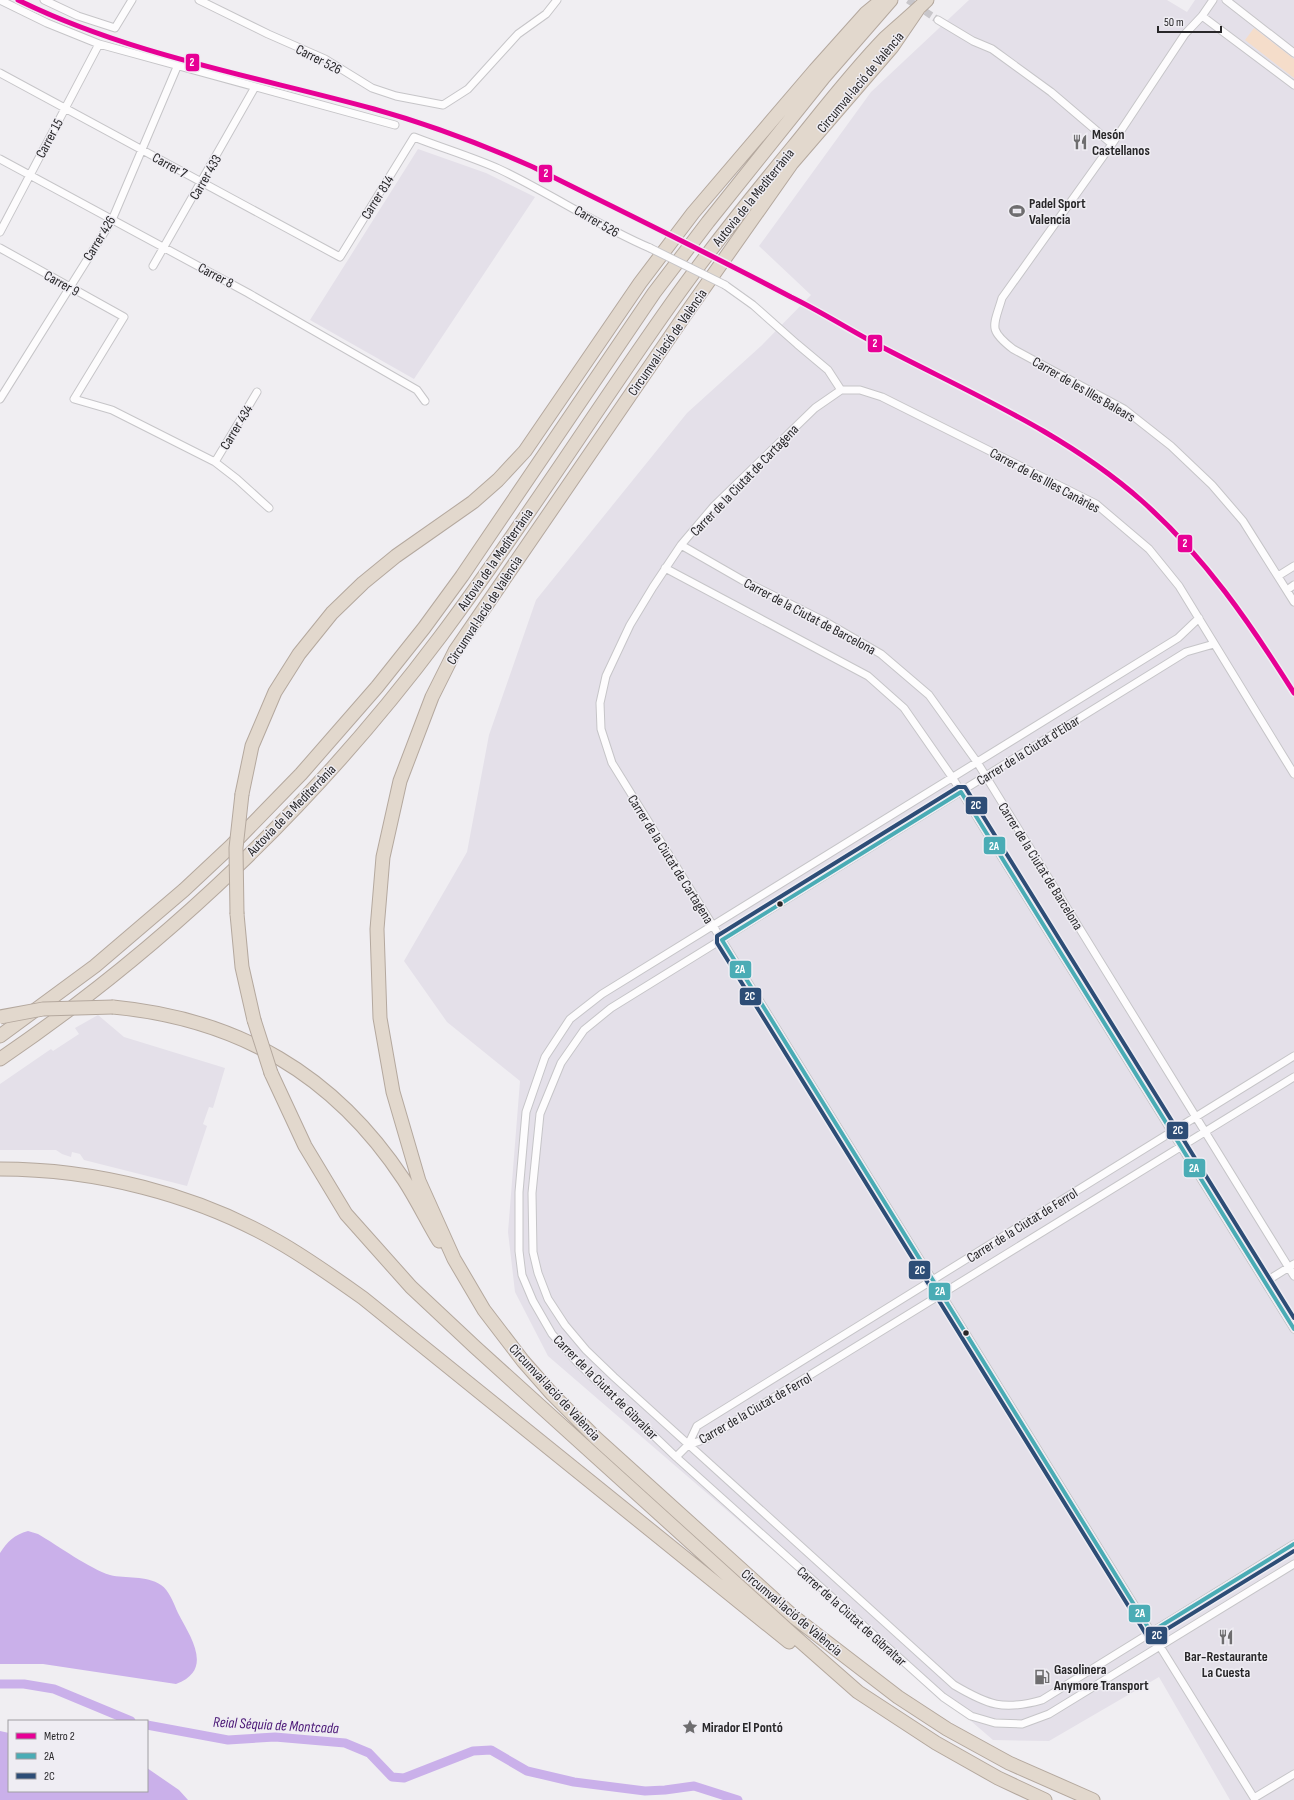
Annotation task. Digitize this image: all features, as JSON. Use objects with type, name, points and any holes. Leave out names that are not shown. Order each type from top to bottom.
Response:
[{"type":"highway","name":"Circumval·lació de València","points":[[882,0],[866,13],[815,70],[693,212],[640,283],[525,451],[498,480],[473,502],[396,556],[363,583],[332,613],[298,654],[275,692],[252,746],[242,794],[236,848],[237,914],[242,967],[254,1020],[271,1074],[305,1146],[346,1214],[411,1287],[780,1624],[858,1692],[936,1743],[998,1778],[1046,1800]]},
{"type":"highway","name":"Autovia de la Mediterrània","points":[[0,1036],[95,966],[184,890],[231,846],[301,774],[377,687],[424,628],[462,576],[659,287],[708,222],[819,83],[891,0]]},
{"type":"highway","name":"Circumval·lació de València","points":[[922,5],[892,47],[846,98],[792,163],[676,328],[455,650],[432,697],[400,781],[383,857],[377,929],[380,1018],[393,1092],[419,1181],[454,1259],[484,1310],[523,1361],[552,1394],[596,1438],[794,1617],[876,1681],[948,1729],[1009,1763],[1093,1800]]},
{"type":"highway","name":"Autovia de la Mediterrània","points":[[0,1059],[106,981],[199,902],[281,823],[378,715],[438,640],[475,589],[670,305],[723,233],[838,90],[885,38],[922,5]]},
{"type":"highway","points":[[0,1017],[43,1009],[66,1007],[96,1006],[128,1008],[189,1020],[236,1036],[276,1056],[312,1079],[328,1092],[369,1134],[404,1180],[440,1243],[454,1259]]},
{"type":"highway","points":[[0,1169],[23,1169],[80,1175],[154,1190],[198,1205],[242,1223],[312,1262],[363,1298],[837,1681],[858,1692]]},
{"type":"street","points":[[0,0],[46,23],[99,44],[177,67],[395,125]]},
{"type":"street","points":[[44,0],[78,16],[115,28],[132,0]]},
{"type":"street","name":"Carrer 526","points":[[199,0],[268,34],[325,59],[372,88],[396,96],[443,105],[468,89],[518,34],[546,14],[557,0]]},
{"type":"street","points":[[938,20],[973,41],[992,49],[1051,92],[1112,144],[1184,34],[1202,16],[1213,0]]},
{"type":"street","points":[[1226,0],[1294,53]]},
{"type":"street","points":[[1202,16],[1294,85]]},
{"type":"street","name":"Carrer 15","points":[[0,232],[99,44]]},
{"type":"street","name":"Carrer 426","points":[[0,399],[112,220],[143,151],[177,67]]},
{"type":"street","name":"Carrer 7","points":[[0,73],[340,257]]},
{"type":"street","name":"Carrer 433","points":[[153,266],[202,183],[255,87]]},
{"type":"street","name":"Carrer 526","points":[[414,137],[498,169],[563,202],[626,238],[650,248],[725,285],[753,305],[796,344],[828,370],[841,390]]},
{"type":"street","name":"Carrer 814","points":[[340,257],[414,137]]},
{"type":"street","name":"Carrer de les Illes Balears","points":[[1112,144],[1002,298],[994,328],[998,338],[1013,349],[1124,408],[1171,446],[1212,485],[1243,521],[1294,602]]},
{"type":"street","name":"Carrer 8","points":[[0,159],[248,293],[417,390],[425,401]]},
{"type":"street","name":"Carrer 9","points":[[0,248],[124,317],[74,399],[112,410],[215,462]]},
{"type":"street","name":"Carrer de la Ciutat de Cartagena","points":[[841,390],[810,413],[714,506],[681,545],[630,625],[606,676],[600,703],[601,728],[612,763],[1254,1798],[1294,1774]]},
{"type":"street","name":"Carrer de les Illes Canàries","points":[[841,390],[860,390],[882,397],[1096,504],[1149,549],[1179,586],[1294,774]]},
{"type":"street","name":"Carrer 434","points":[[215,462],[257,392]]},
{"type":"street","points":[[215,462],[238,479],[269,508]]},
{"type":"street","name":"Carrer de la Ciutat de Barcelona","points":[[681,545],[742,580],[824,621],[881,654],[930,695],[986,776],[1205,1132],[1291,1266],[1294,1276]]},
{"type":"street","points":[[1278,576],[1294,566]]},
{"type":"street","name":"Carrer de la Ciutat de Barcelona","points":[[665,568],[868,676],[904,708],[952,777],[1294,1329]]},
{"type":"street","points":[[1286,590],[1294,585]]},
{"type":"street","name":"Carrer de la Ciutat d'Eibar","points":[[713,925],[1178,638],[1198,618]]},
{"type":"street","name":"Carrer de la Ciutat d'Eibar","points":[[722,940],[1186,652],[1214,644]]},
{"type":"street","name":"Carrer de la Ciutat de Gibraltar","points":[[713,925],[602,994],[570,1019],[545,1057],[526,1112],[519,1192],[519,1251],[522,1275],[533,1301],[552,1334],[577,1362],[676,1457],[943,1697],[971,1716],[995,1723],[1022,1724],[1049,1714],[1294,1564]]},
{"type":"street","name":"Carrer de la Ciutat de Gibraltar","points":[[722,940],[611,1008],[584,1030],[561,1063],[540,1114],[532,1193],[533,1252],[538,1273],[548,1299],[565,1325],[586,1350],[688,1445],[954,1685],[973,1696],[994,1705],[1021,1706],[1042,1700],[1294,1544]]},
{"type":"street","name":"Carrer de la Ciutat de Ferrol","points":[[688,1445],[697,1426],[1294,1056]]},
{"type":"street","name":"Carrer de la Ciutat de Ferrol","points":[[688,1445],[706,1439],[1294,1077]]},
{"type":"street","points":[[1265,1282],[1291,1266]]},
{"type":"street","points":[[676,1457],[688,1445]]},
{"type":"shaded area","points":[[969,0],[1167,0],[1187,12],[1195,0],[1294,0],[1294,1800],[1230,1800],[1159,1677],[1049,1741],[993,1740],[548,1356],[515,1292],[508,1232],[520,1081],[447,1022],[404,961],[467,852],[489,735],[536,600],[687,413],[761,346],[811,295],[759,246],[871,92]]},
{"type":"shaded area","points":[[1254,28],[1294,59],[1294,78],[1245,40]]},
{"type":"shaded area","points":[[418,149],[486,173],[535,197],[414,379],[310,320]]},
{"type":"shaded area","points":[[98,1015],[124,1037],[225,1068],[213,1108],[209,1107],[203,1124],[207,1126],[187,1186],[84,1160],[80,1154],[72,1152],[71,1157],[56,1150],[0,1150],[0,1084],[51,1049],[53,1051],[79,1034],[75,1028]]},
{"type":"shaded area","points":[[28,1531],[38,1534],[102,1572],[110,1575],[149,1580],[164,1587],[189,1633],[196,1653],[197,1662],[194,1671],[188,1678],[176,1684],[43,1664],[0,1664],[0,1553],[12,1539],[19,1534]]},
{"type":"shaded area","points":[[0,1731],[8,1733],[8,1792],[148,1792],[148,1769],[179,1790],[188,1800],[0,1800]]},
{"type":"waterway","name":"Reial Séquia de Montcada","points":[[0,1684],[24,1684],[54,1689],[129,1720]]},
{"type":"waterway","name":"Reial Séquia de Montcada","points":[[148,1725],[228,1740],[275,1737],[345,1743],[369,1753],[392,1777],[404,1778],[473,1751],[491,1750],[527,1771],[574,1782],[645,1791],[694,1786],[738,1800]]},
{"type":"tunnel","points":[[908,0],[938,20]]},
{"type":"metro line","name":"2","points":[[18,0],[104,36],[148,50],[238,75],[374,109],[474,142],[533,167],[727,264],[814,309],[882,347],[984,398],[1082,455],[1142,501],[1165,522],[1186,544],[1225,591],[1294,693]]},
{"type":"transit line","name":"2C","points":[[1294,1318],[965,787],[958,787],[717,936],[717,943],[1147,1636],[1150,1638],[1154,1637],[1294,1551]]},
{"type":"transit line","name":"2A","points":[[1294,1329],[961,792],[722,940],[1151,1632],[1294,1544]]},
{"type":"place","name":"Mesón Castellanos","points":[[1080,142]]},
{"type":"place","name":"Padel Sport Valencia","points":[[1017,211]]},
{"type":"place","name":"Bar-Restaurante La Cuesta","points":[[1226,1637]]},
{"type":"place","name":"Gasolinera Anymore Transport","points":[[1042,1677]]},
{"type":"place","name":"Mirador El Pontó","points":[[690,1727]]}]
